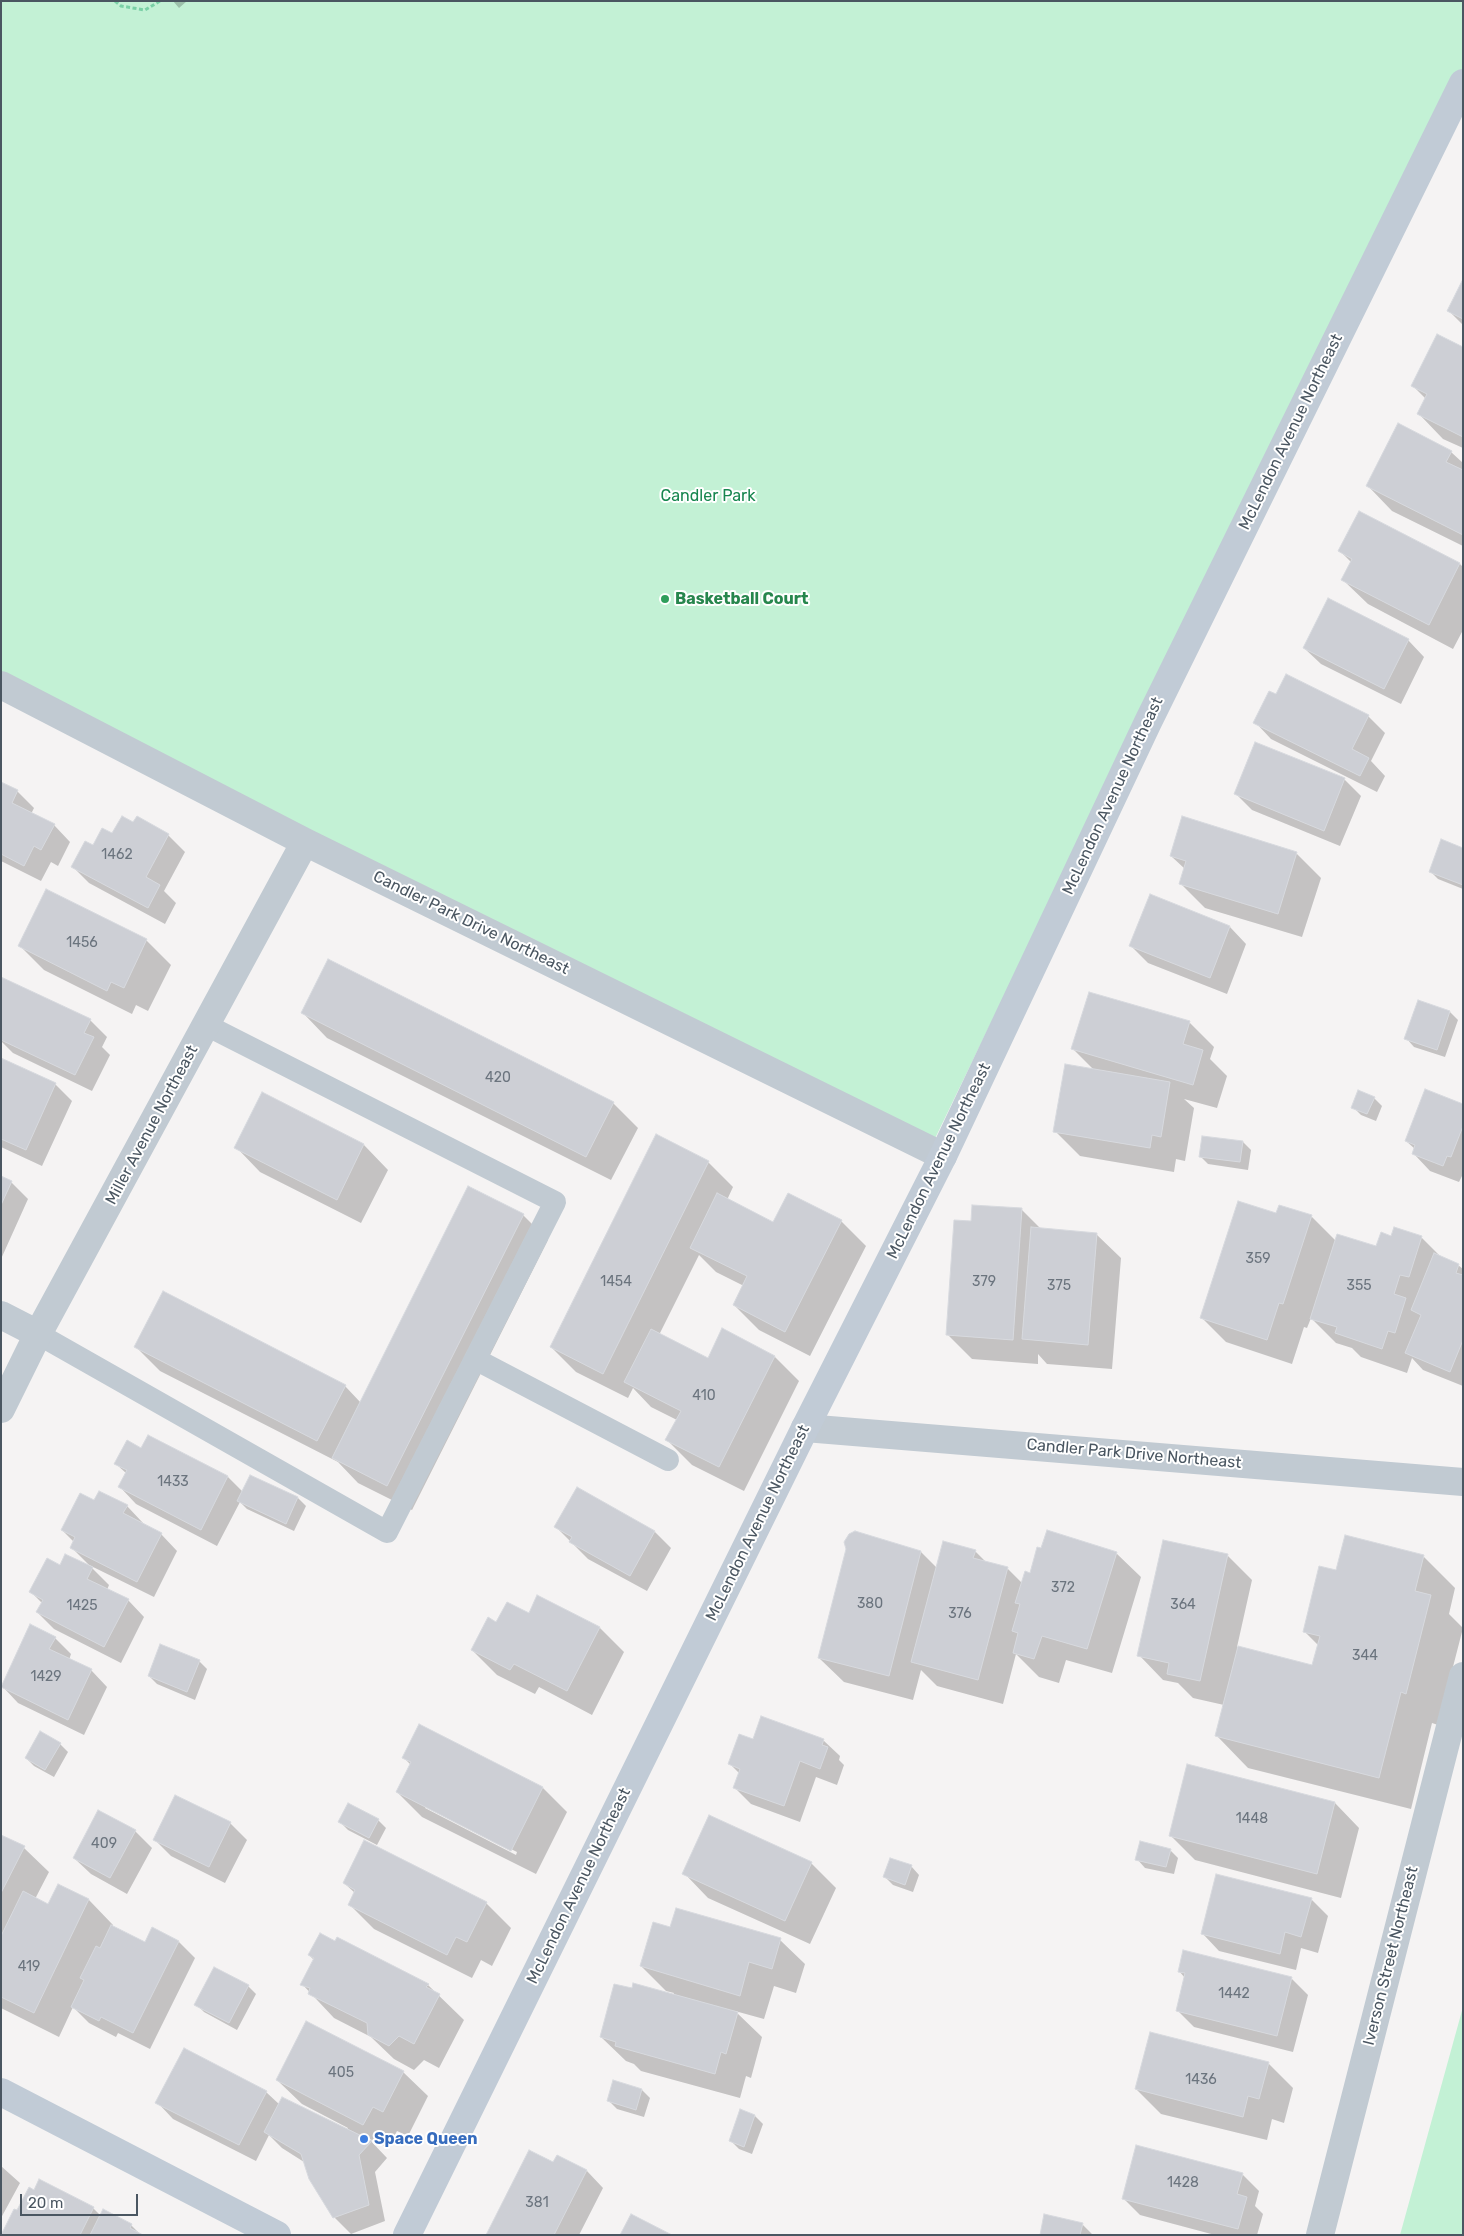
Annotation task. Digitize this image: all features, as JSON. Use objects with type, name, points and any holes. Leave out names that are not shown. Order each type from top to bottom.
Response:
[{"type":"street","name":"McLendon Avenue Northeast","points":[[407,2235],[805,1428],[943,1156],[1148,722],[1463,83]]},
{"type":"street","name":"Candler Park Drive Northeast","points":[[1,685],[305,842],[943,1156]]},
{"type":"street","name":"Miller Avenue Northeast","points":[[1,1409],[38,1334],[305,842]]},
{"type":"street","points":[[1,1315],[38,1334]]},
{"type":"street","name":"Candler Park Drive Northeast","points":[[805,1428],[1463,1482]]},
{"type":"street","name":"Iverson Street Northeast","points":[[1320,2235],[1463,1676]]},
{"type":"street","points":[[1,2092],[277,2235]]},
{"type":"lane","points":[[38,1334],[387,1532],[555,1202],[206,1025]]},
{"type":"lane","points":[[476,1359],[668,1460]]},
{"type":"path","points":[[115,1],[121,6],[145,10],[160,1]]},
{"type":"green space","name":"Candler Park","points":[[1,1],[1463,1],[1463,82],[1034,934],[925,1159],[1,695]]},
{"type":"green space","points":[[1463,2007],[1463,2235],[1400,2235]]},
{"type":"building","points":[[1463,279],[1463,319],[1447,311]]},
{"type":"building","points":[[1437,334],[1463,347],[1463,437],[1417,414],[1427,394],[1411,386]]},
{"type":"building","points":[[1398,423],[1452,451],[1446,462],[1463,470],[1463,535],[1366,486]]},
{"type":"building","points":[[1359,511],[1460,563],[1429,625],[1341,580],[1352,559],[1338,551]]},
{"type":"building","points":[[1328,598],[1409,639],[1384,689],[1303,648]]},
{"type":"building","points":[[1286,674],[1369,715],[1352,749],[1369,758],[1360,776],[1253,723],[1269,691],[1276,694]]},
{"type":"building","points":[[1255,742],[1345,778],[1324,831],[1234,794]]},
{"type":"building","points":[[1,782],[18,790],[12,803],[55,824],[41,850],[34,846],[24,866],[1,854]]},
{"type":"building","points":[[122,816],[133,822],[137,816],[169,834],[146,877],[160,885],[148,908],[71,867],[85,841],[93,845],[102,828],[112,833]]},
{"type":"building","points":[[1182,816],[1297,852],[1278,914],[1179,884],[1186,861],[1170,856]]},
{"type":"building","points":[[1441,839],[1463,848],[1463,885],[1429,872]]},
{"type":"building","points":[[46,889],[147,939],[124,988],[111,982],[107,991],[18,946]]},
{"type":"building","points":[[1150,894],[1230,926],[1210,978],[1129,946]]},
{"type":"building","points":[[328,959],[614,1102],[586,1157],[301,1013]]},
{"type":"building","points":[[1,977],[91,1019],[84,1033],[94,1037],[75,1075],[1,1040]]},
{"type":"building","points":[[1089,992],[1190,1021],[1183,1044],[1203,1050],[1193,1085],[1071,1049]]},
{"type":"building","points":[[1418,1000],[1450,1011],[1437,1050],[1404,1039]]},
{"type":"building","points":[[1,1058],[56,1083],[26,1150],[1,1139]]},
{"type":"building","points":[[1065,1064],[1170,1082],[1161,1137],[1152,1135],[1150,1148],[1053,1132]]},
{"type":"building","points":[[1425,1089],[1463,1104],[1463,1126],[1451,1157],[1447,1156],[1443,1166],[1412,1154],[1415,1145],[1405,1141]]},
{"type":"building","points":[[1358,1090],[1375,1097],[1367,1114],[1351,1108]]},
{"type":"building","points":[[262,1092],[364,1144],[337,1200],[234,1148]]},
{"type":"building","points":[[656,1134],[709,1161],[603,1374],[550,1347]]},
{"type":"building","points":[[1202,1136],[1243,1141],[1240,1162],[1199,1157]]},
{"type":"building","points":[[1,1176],[12,1181],[1,1205]]},
{"type":"building","points":[[468,1186],[524,1214],[387,1486],[332,1458]]},
{"type":"building","points":[[717,1193],[773,1222],[788,1193],[842,1220],[785,1332],[733,1305],[747,1276],[690,1248]]},
{"type":"building","points":[[1238,1201],[1276,1213],[1279,1205],[1312,1215],[1283,1304],[1279,1303],[1267,1340],[1200,1318]]},
{"type":"building","points":[[972,1205],[1022,1208],[1013,1340],[946,1335],[954,1220],[971,1221]]},
{"type":"building","points":[[1031,1227],[1097,1233],[1088,1345],[1022,1339]]},
{"type":"building","points":[[1394,1227],[1422,1236],[1409,1277],[1400,1275],[1394,1294],[1406,1298],[1395,1333],[1388,1331],[1382,1349],[1335,1333],[1337,1327],[1310,1319],[1337,1234],[1376,1246],[1381,1232],[1391,1236]]},
{"type":"building","points":[[1434,1253],[1459,1264],[1456,1273],[1463,1275],[1463,1340],[1450,1372],[1405,1353],[1421,1315],[1411,1310]]},
{"type":"building","points":[[163,1291],[346,1385],[317,1441],[134,1347]]},
{"type":"building","points":[[722,1328],[775,1356],[719,1467],[665,1440],[681,1411],[624,1382],[651,1329],[708,1358]]},
{"type":"building","points":[[148,1435],[228,1476],[201,1530],[118,1487],[127,1470],[114,1464],[127,1440],[141,1448]]},
{"type":"building","points":[[250,1475],[298,1497],[286,1524],[237,1501]]},
{"type":"building","points":[[577,1487],[655,1531],[630,1576],[569,1542],[572,1537],[554,1527]]},
{"type":"building","points":[[99,1491],[128,1505],[123,1513],[162,1533],[137,1582],[70,1548],[75,1537],[61,1530],[80,1493],[94,1500]]},
{"type":"building","points":[[1047,1530],[1117,1552],[1087,1649],[1042,1636],[1034,1659],[1013,1653],[1018,1633],[1012,1631],[1020,1604],[1015,1603],[1025,1571],[1030,1573],[1037,1547],[1041,1548]]},
{"type":"building","points":[[855,1531],[921,1551],[889,1676],[818,1658],[846,1549],[844,1542],[849,1534]]},
{"type":"building","points":[[1345,1535],[1424,1555],[1415,1591],[1431,1595],[1406,1694],[1401,1692],[1379,1778],[1215,1736],[1238,1646],[1312,1665],[1320,1636],[1303,1632],[1319,1566],[1336,1570]]},
{"type":"building","points":[[1163,1540],[1228,1554],[1200,1681],[1167,1674],[1169,1663],[1137,1656]]},
{"type":"building","points":[[943,1541],[976,1550],[973,1558],[1008,1567],[978,1680],[911,1662]]},
{"type":"building","points":[[65,1554],[93,1567],[87,1579],[129,1599],[104,1647],[36,1612],[43,1600],[29,1592],[47,1558],[60,1565]]},
{"type":"building","points":[[537,1595],[600,1627],[567,1691],[514,1664],[510,1670],[471,1650],[488,1617],[496,1622],[507,1602],[529,1613]]},
{"type":"building","points":[[30,1624],[56,1637],[49,1649],[92,1669],[68,1720],[1,1687]]},
{"type":"building","points":[[160,1644],[200,1660],[187,1692],[148,1676]]},
{"type":"building","points":[[761,1716],[824,1739],[822,1745],[828,1747],[820,1769],[800,1761],[784,1806],[733,1788],[740,1769],[728,1764],[739,1734],[753,1739]]},
{"type":"building","points":[[419,1724],[543,1787],[511,1851],[396,1792],[411,1762],[402,1758]]},
{"type":"building","points":[[40,1731],[61,1743],[45,1770],[25,1758]]},
{"type":"building","points":[[1187,1764],[1335,1802],[1317,1874],[1169,1836]]},
{"type":"building","points":[[175,1795],[231,1822],[209,1867],[153,1840]]},
{"type":"building","points":[[348,1803],[379,1819],[369,1838],[338,1822]]},
{"type":"building","points":[[98,1810],[136,1830],[110,1878],[73,1858]]},
{"type":"building","points":[[709,1815],[812,1862],[785,1921],[682,1874]]},
{"type":"building","points":[[1,1835],[25,1846],[1,1893]]},
{"type":"building","points":[[364,1840],[487,1902],[467,1942],[456,1937],[447,1955],[348,1905],[355,1890],[343,1883]]},
{"type":"building","points":[[1140,1841],[1171,1849],[1166,1867],[1135,1860]]},
{"type":"building","points":[[890,1858],[912,1865],[905,1885],[883,1877]]},
{"type":"building","points":[[1216,1874],[1312,1898],[1301,1937],[1285,1932],[1280,1954],[1201,1934]]},
{"type":"building","points":[[58,1884],[89,1899],[34,2013],[1,1997],[1,1936],[23,1891],[48,1904]]},
{"type":"building","points":[[676,1908],[781,1938],[772,1969],[749,1962],[740,1996],[640,1966],[653,1922],[670,1927]]},
{"type":"building","points":[[111,1925],[145,1942],[152,1927],[179,1941],[133,2033],[101,2017],[99,2021],[71,2007],[84,1980],[80,1978],[96,1946],[100,1948]]},
{"type":"building","points":[[320,1933],[335,1941],[337,1937],[429,1984],[426,1987],[440,1994],[414,2044],[399,2036],[389,2046],[368,2035],[367,2023],[308,1994],[310,1988],[300,1985],[314,1958],[308,1955]]},
{"type":"building","points":[[1183,1950],[1292,1977],[1277,2036],[1176,2011],[1185,1973],[1178,1972]]},
{"type":"building","points":[[214,1967],[249,1985],[229,2023],[194,2005]]},
{"type":"building","points":[[633,1983],[738,2012],[726,2054],[721,2052],[715,2074],[615,2046],[616,2042],[600,2037],[614,1984],[632,1988]]},
{"type":"building","points":[[306,2021],[404,2071],[383,2112],[373,2107],[363,2125],[276,2080]]},
{"type":"building","points":[[1150,2032],[1269,2062],[1259,2099],[1248,2096],[1243,2117],[1135,2089]]},
{"type":"building","points":[[184,2048],[267,2091],[239,2145],[155,2103]]},
{"type":"building","points":[[613,2080],[642,2089],[636,2110],[607,2101]]},
{"type":"building","points":[[282,2097],[372,2141],[359,2155],[369,2205],[333,2218],[309,2179],[301,2154],[264,2132]]},
{"type":"building","points":[[740,2109],[755,2115],[744,2147],[729,2141]]},
{"type":"building","points":[[1136,2145],[1243,2173],[1237,2194],[1247,2197],[1238,2229],[1122,2199]]},
{"type":"building","points":[[529,2150],[553,2162],[557,2155],[587,2170],[554,2235],[486,2235]]},
{"type":"building","points":[[39,2179],[94,2207],[80,2235],[1,2235],[14,2209],[17,2210],[29,2187],[34,2190]]},
{"type":"building","points":[[103,2209],[132,2224],[130,2228],[143,2235],[90,2235]]},
{"type":"building","points":[[631,2214],[635,2216],[672,2235],[620,2235]]},
{"type":"building","points":[[1044,2214],[1083,2223],[1080,2235],[1040,2235]]},
{"type":"place","name":"Basketball Court","points":[[665,599]]},
{"type":"place","name":"Space Queen","points":[[364,2139]]}]
